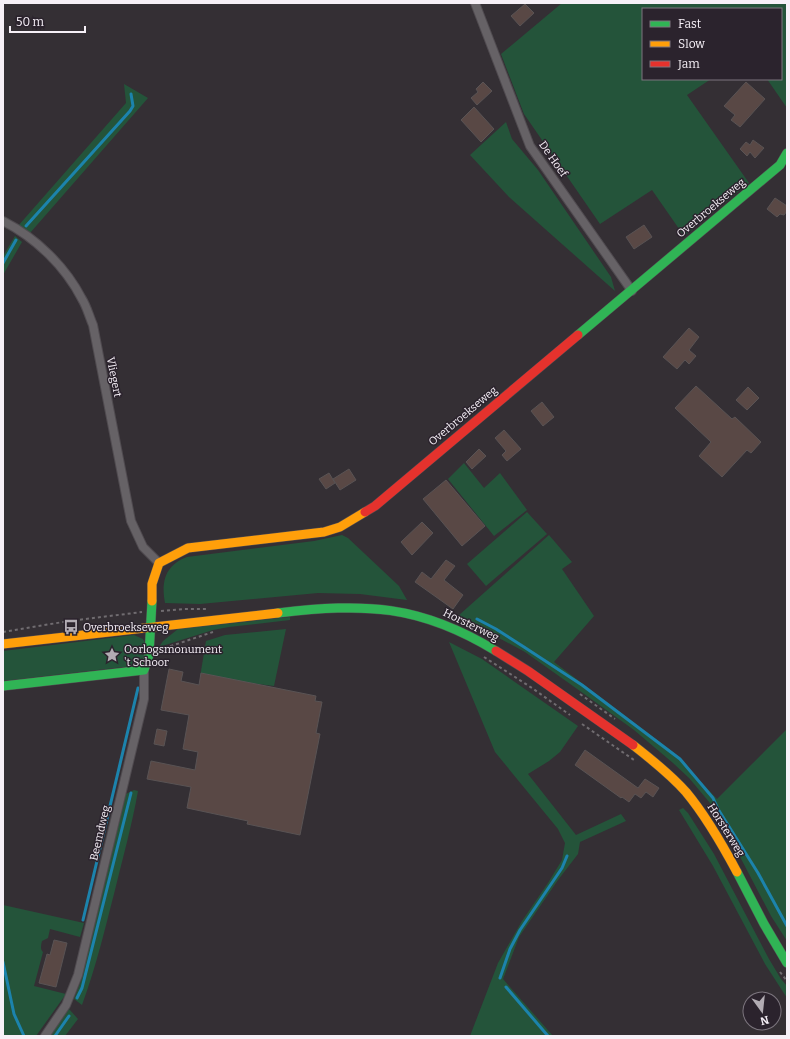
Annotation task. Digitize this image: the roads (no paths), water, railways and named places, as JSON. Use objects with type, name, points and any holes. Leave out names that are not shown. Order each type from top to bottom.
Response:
[{"type":"street","name":"De Hoef","points":[[476,3],[530,146],[632,291]]},
{"type":"street","name":"Overbroekseweg","points":[[159,563],[188,548],[324,532],[352,521],[375,506],[780,165],[787,153]]},
{"type":"street","name":"Vliegert","points":[[3,221],[13,226],[42,247],[67,275],[82,299],[93,325],[131,521],[143,547],[159,563]]},
{"type":"street","points":[[151,628],[152,584],[159,563]]},
{"type":"street","name":"Horsterweg","points":[[3,644],[314,609],[360,608],[400,612],[418,615],[440,623],[487,645],[511,660],[631,745],[672,779],[695,804],[722,844],[770,935],[787,963]]},
{"type":"street","name":"Beemdweg","points":[[45,1036],[66,1005],[78,975],[144,699],[144,670],[149,655],[151,628]]},
{"type":"street","points":[[3,686],[144,670]]},
{"type":"waterway","points":[[26,226],[130,111],[133,106],[131,94]]},
{"type":"waterway","points":[[3,263],[16,240]]},
{"type":"waterway","points":[[477,619],[496,629],[582,685],[680,759],[713,798],[718,809],[758,873],[787,926]]},
{"type":"waterway","points":[[83,920],[138,688]]},
{"type":"waterway","points":[[77,998],[82,988],[131,793]]},
{"type":"waterway","points":[[500,978],[510,949],[520,930],[562,868],[567,856]]},
{"type":"waterway","points":[[3,962],[14,1014],[24,1036]]},
{"type":"waterway","points":[[506,987],[548,1036]]},
{"type":"waterway","points":[[55,1036],[69,1016]]},
{"type":"place","name":"Overbroekseweg","points":[[71,627]]},
{"type":"place","name":"Oorlogsmonument 't Schoor","points":[[112,655]]}]
